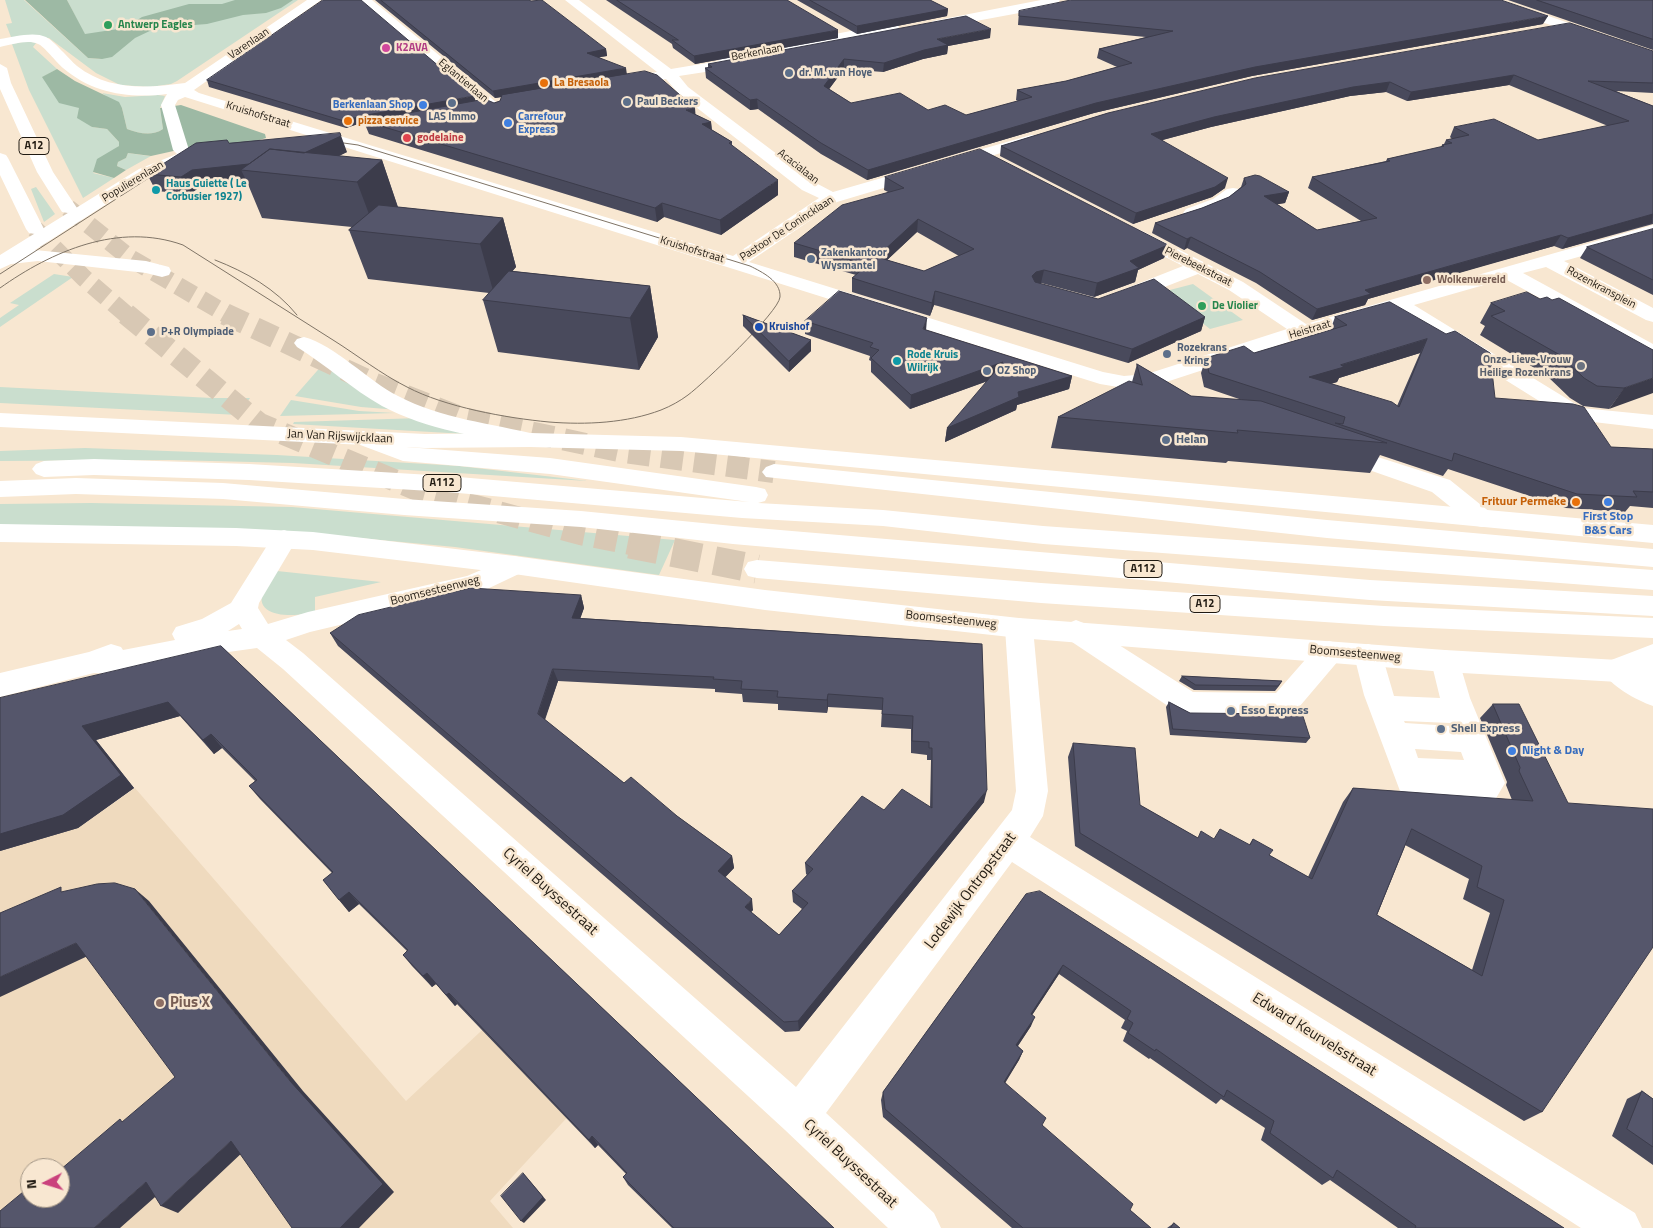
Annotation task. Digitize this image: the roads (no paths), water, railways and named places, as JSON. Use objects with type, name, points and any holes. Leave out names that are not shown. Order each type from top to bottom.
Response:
[{"type":"main road","name":"Varenlaan","points":[[187,89],[315,0]]},
{"type":"main road","name":"Eglantierlaan","points":[[365,0],[503,106],[476,111]]},
{"type":"main road","name":"Acacialaan","points":[[571,0],[668,74],[680,84],[683,90],[808,186],[831,198]]},
{"type":"main road","points":[[921,25],[1030,7],[1048,0]]},
{"type":"main road","points":[[1496,1],[1653,56]]},
{"type":"main road","points":[[1541,31],[1568,26]]},
{"type":"main road","points":[[834,28],[851,38]]},
{"type":"main road","name":"Berkenlaan","points":[[609,86],[704,67],[716,67],[902,28]]},
{"type":"main road","name":"Kruishofstraat","points":[[0,43],[28,39],[42,40],[63,62],[108,89],[143,92],[187,89],[194,96],[330,139],[1111,380]]},
{"type":"main road","name":"A12","points":[[0,68],[4,83],[45,172],[68,208]]},
{"type":"main road","points":[[181,150],[168,105],[172,97],[187,89]]},
{"type":"main road","points":[[330,139],[363,133]]},
{"type":"main road","name":"Pastoor De Conincklaan","points":[[735,263],[831,198],[1054,133]]},
{"type":"main road","name":"Kruishofstraat","points":[[295,144],[330,139]]},
{"type":"main road","name":"Populierenlaan","points":[[0,281],[167,171],[197,158],[220,152],[192,154],[154,167],[3,261]]},
{"type":"main road","points":[[981,155],[999,164]]},
{"type":"main road","points":[[0,158],[35,229]]},
{"type":"main road","points":[[1175,218],[1219,203],[1233,193]]},
{"type":"main road","name":"Pierebeekstraat","points":[[1158,224],[1127,230],[1236,286],[1303,332]]},
{"type":"main road","name":"Heistraat","points":[[1111,380],[1132,382],[1149,380],[1303,332],[1653,230]]},
{"type":"main road","points":[[35,258],[108,270]]},
{"type":"main road","points":[[3,261],[35,258],[146,267],[162,271]]},
{"type":"main road","name":"Rozenkransplein","points":[[1549,261],[1653,316]]},
{"type":"main road","points":[[1104,302],[1199,267]]},
{"type":"main road","points":[[1507,272],[1653,352]]},
{"type":"main road","points":[[1398,304],[1576,414],[1653,422]]},
{"type":"main road","points":[[304,343],[326,355],[367,387],[392,402],[427,415],[530,440]]},
{"type":"main road","name":"Jan Van Rijswijcklaan","points":[[1,421],[425,441],[530,440],[681,444],[1482,519]]},
{"type":"main road","points":[[363,438],[403,454],[559,467],[742,492],[883,518]]},
{"type":"main road","points":[[1319,445],[1441,486],[1482,519],[1653,534]]},
{"type":"main road","name":"A112","points":[[0,470],[94,467],[258,472],[447,484],[742,510],[883,518],[1043,535],[1653,580]]},
{"type":"main road","points":[[774,472],[1327,529],[1653,558]]},
{"type":"main road","name":"A112","points":[[0,488],[76,486],[223,491],[404,507],[581,519],[742,536],[1370,590],[1653,606]]},
{"type":"main road","points":[[0,533],[284,539],[514,565]]},
{"type":"main road","points":[[0,685],[94,662],[122,652],[210,628],[244,609],[245,603],[284,539]]},
{"type":"main road","name":"Boomsesteenweg","points":[[94,662],[114,663],[207,644],[262,637],[308,622],[474,584],[514,565],[765,600],[1019,628],[1368,655],[1653,673]]},
{"type":"main road","name":"A12","points":[[757,569],[1041,593],[1364,614],[1653,628]]},
{"type":"main road","name":"Cyriel Buyssestraat","points":[[244,609],[262,637],[293,660],[799,1116],[919,1228]]},
{"type":"main road","name":"Lodewijk Ontropstraat","points":[[799,1116],[1028,816],[1032,791],[1019,628]]},
{"type":"main road","points":[[1076,631],[1188,704],[1283,705],[1329,652]]},
{"type":"main road","points":[[1368,655],[1392,731]]},
{"type":"main road","points":[[1616,670],[1653,655]]},
{"type":"main road","points":[[1445,660],[1470,735]]},
{"type":"main road","points":[[1616,670],[1653,694]]},
{"type":"main road","points":[[1392,731],[1470,735]]},
{"type":"main road","points":[[1392,731],[1470,735]]},
{"type":"main road","name":"Edward Keurvelsstraat","points":[[1009,842],[1620,1228]]},
{"type":"tunnel","points":[[68,208],[130,258],[228,315]]},
{"type":"tunnel","points":[[35,229],[84,278],[127,315]]},
{"type":"tunnel","points":[[126,314],[260,424],[420,491],[580,534],[636,545]]},
{"type":"tunnel","points":[[225,314],[373,383],[462,418],[624,452],[774,472]]},
{"type":"tunnel","points":[[630,544],[757,569]]},
{"type":"tram line","points":[[0,288],[42,262],[87,244],[135,237],[159,239],[183,245],[388,376],[422,394],[457,406],[514,418],[577,423],[606,422],[634,418],[661,410],[679,401],[696,388],[739,348],[767,317],[780,297],[774,282],[765,274],[750,266],[358,145],[329,141]]},
{"type":"tram line","points":[[0,274],[161,170]]},
{"type":"tram line","points":[[215,260],[260,282],[280,297],[297,315]]},
{"type":"place","name":"Antwerp Eagles","points":[[108,25]]},
{"type":"place","name":"K2AVA","points":[[386,48]]},
{"type":"place","name":"dr. M. van Hoye","points":[[789,73]]},
{"type":"place","name":"La Bresaola","points":[[544,83]]},
{"type":"place","name":"Paul Beckers","points":[[627,102]]},
{"type":"place","name":"LAS Immo","points":[[452,103]]},
{"type":"place","name":"Berkenlaan Shop","points":[[423,105]]},
{"type":"place","name":"pizza service","points":[[348,121]]},
{"type":"place","name":"Carrefour Express","points":[[508,123]]},
{"type":"place","name":"godelaine","points":[[407,138]]},
{"type":"place","name":"Haus Guiette ( Le Corbusier 1927)","points":[[156,190]]},
{"type":"place","name":"Zakenkantoor Wysmantel","points":[[811,259]]},
{"type":"place","name":"Wolkenwereld","points":[[1427,280]]},
{"type":"place","name":"De Violier","points":[[1202,306]]},
{"type":"place","name":"Kruishof","points":[[759,327]]},
{"type":"place","name":"P+R Olympiade","points":[[151,332]]},
{"type":"place","name":"Rozekrans - Kring","points":[[1167,354]]},
{"type":"place","name":"Rode Kruis Wilrijk","points":[[897,361]]},
{"type":"place","name":"Onze-Lieve-Vrouw Heilige Rozenkrans","points":[[1581,366]]},
{"type":"place","name":"OZ Shop","points":[[987,371]]},
{"type":"place","name":"Helan","points":[[1166,440]]},
{"type":"place","name":"Frituur Permeke","points":[[1576,502]]},
{"type":"place","name":"First Stop B&S Cars","points":[[1608,502]]},
{"type":"place","name":"Esso Express","points":[[1231,711]]},
{"type":"place","name":"Shell Express","points":[[1441,729]]},
{"type":"place","name":"Night & Day","points":[[1512,751]]},
{"type":"place","name":"Pius X","points":[[160,1003]]}]
